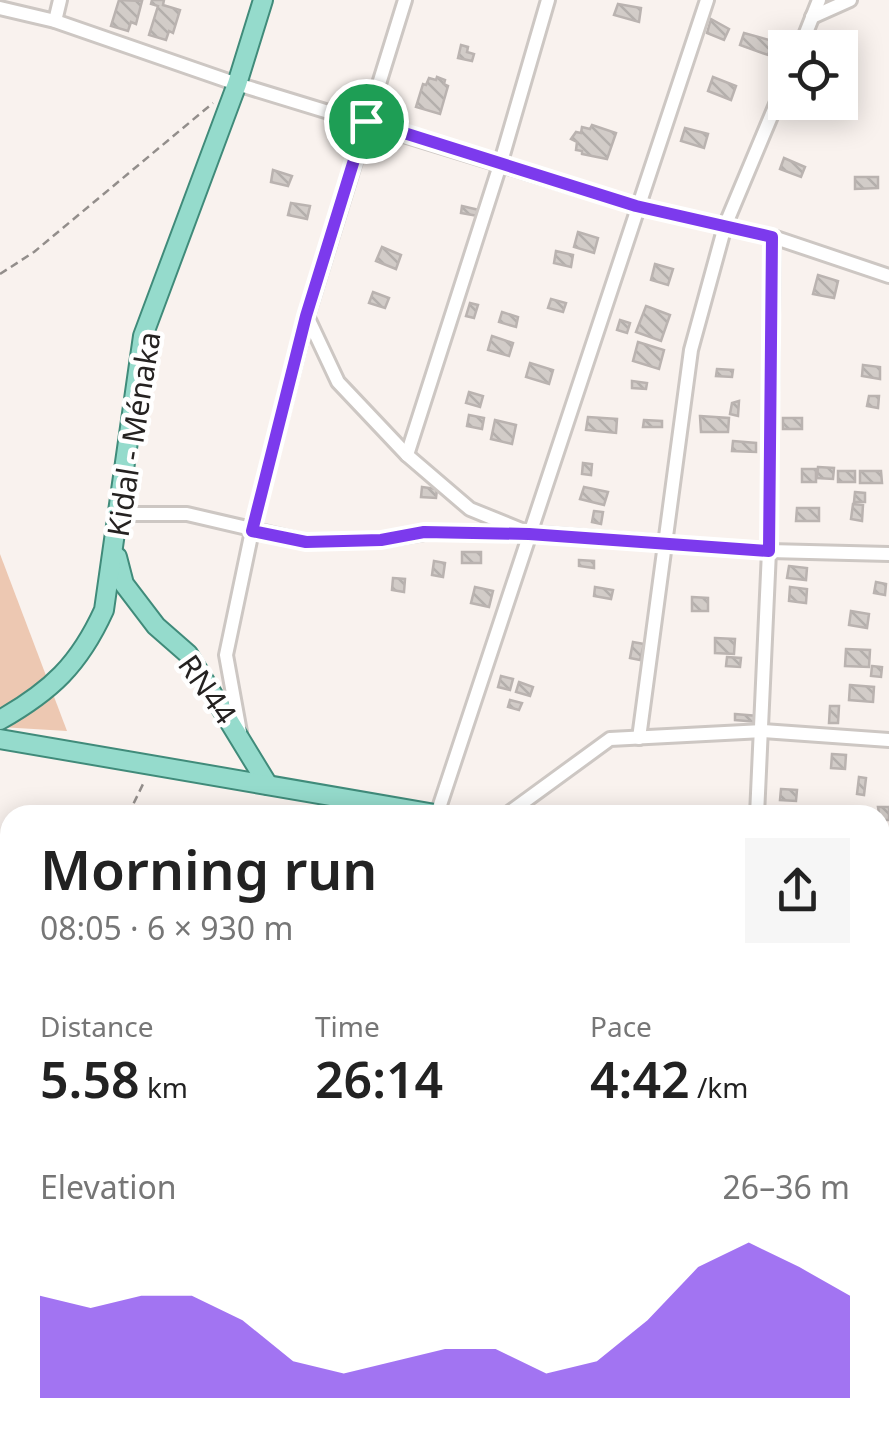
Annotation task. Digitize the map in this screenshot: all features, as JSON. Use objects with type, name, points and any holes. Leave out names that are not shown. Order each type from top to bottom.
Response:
[{"type":"main road","name":"Kidal - Ménaka","points":[[0,720],[31,703],[60,680],[88,646],[104,610],[143,336],[264,0]]},
{"type":"main road","name":"RN44","points":[[115,547],[124,584],[156,626],[188,654],[268,785]]},
{"type":"main road","points":[[0,739],[386,805]]},
{"type":"street","points":[[54,21],[60,0]]},
{"type":"street","points":[[242,738],[226,656],[252,531],[306,316],[405,0]]},
{"type":"street","points":[[407,455],[548,0]]},
{"type":"street","points":[[442,805],[706,0]]},
{"type":"street","points":[[807,30],[819,0]]},
{"type":"street","points":[[812,17],[850,0]]},
{"type":"street","points":[[0,8],[54,21],[236,84],[636,206],[772,237],[889,276]]},
{"type":"street","points":[[640,738],[691,350],[725,226],[769,120]]},
{"type":"street","points":[[758,805],[769,551],[772,237]]},
{"type":"street","points":[[306,316],[338,382],[407,455],[470,509],[529,534]]},
{"type":"street","points":[[118,514],[187,514],[306,542],[381,540],[424,532],[529,534],[769,551],[889,554]]},
{"type":"street","points":[[520,805],[610,740],[762,732],[889,740]]},
{"type":"path","points":[[0,274],[34,252],[236,84]]},
{"type":"path","points":[[133,805],[152,766]]},
{"type":"shaded area","points":[[0,554],[67,731],[0,727]]},
{"type":"building","points":[[119,0],[142,1],[136,24],[131,22],[128,31],[111,26]]},
{"type":"building","points":[[152,0],[164,0],[163,5],[180,10],[173,33],[169,31],[166,40],[149,35],[158,6],[151,4]]},
{"type":"building","points":[[618,4],[641,8],[639,22],[614,15]]},
{"type":"building","points":[[711,19],[729,29],[724,40],[707,33]]},
{"type":"building","points":[[744,33],[768,40],[768,55],[740,45]]},
{"type":"building","points":[[461,45],[474,54],[472,61],[458,58]]},
{"type":"building","points":[[437,77],[448,86],[440,114],[416,107],[423,84]]},
{"type":"building","points":[[713,77],[736,86],[731,100],[708,91]]},
{"type":"building","points":[[592,125],[616,133],[607,159],[582,154],[576,150],[577,142],[571,139],[576,132],[581,133],[582,127],[590,129]]},
{"type":"building","points":[[685,128],[708,134],[704,148],[681,141]]},
{"type":"building","points":[[784,158],[805,167],[801,177],[780,169]]},
{"type":"building","points":[[273,170],[292,176],[288,186],[271,182]]},
{"type":"building","points":[[855,177],[878,177],[878,188],[855,189]]},
{"type":"building","points":[[291,203],[310,206],[307,219],[288,215]]},
{"type":"building","points":[[462,206],[479,210],[478,216],[461,213]]},
{"type":"building","points":[[578,232],[598,238],[594,253],[574,247]]},
{"type":"building","points":[[382,247],[401,255],[396,269],[376,261]]},
{"type":"building","points":[[556,251],[573,255],[571,267],[554,263]]},
{"type":"building","points":[[655,264],[673,269],[668,285],[651,280]]},
{"type":"building","points":[[818,275],[838,281],[834,298],[813,294]]},
{"type":"building","points":[[373,292],[389,298],[385,308],[369,303]]},
{"type":"building","points":[[551,299],[566,303],[563,312],[548,308]]},
{"type":"building","points":[[470,303],[478,305],[474,318],[466,316]]},
{"type":"building","points":[[646,306],[670,315],[661,341],[636,332]]},
{"type":"building","points":[[502,312],[518,317],[516,327],[499,322]]},
{"type":"building","points":[[620,320],[630,323],[627,333],[617,330]]},
{"type":"building","points":[[492,336],[513,343],[509,356],[488,350]]},
{"type":"building","points":[[638,342],[664,350],[659,369],[633,361]]},
{"type":"building","points":[[530,363],[553,370],[549,384],[526,377]]},
{"type":"building","points":[[863,365],[880,367],[880,379],[862,376]]},
{"type":"building","points":[[717,369],[733,370],[732,377],[716,376]]},
{"type":"building","points":[[632,381],[647,383],[646,389],[632,388]]},
{"type":"building","points":[[469,392],[483,396],[480,407],[466,403]]},
{"type":"building","points":[[869,396],[879,396],[878,408],[867,406]]},
{"type":"building","points":[[739,401],[738,416],[730,414],[732,403]]},
{"type":"building","points":[[469,415],[484,418],[482,429],[467,426]]},
{"type":"building","points":[[700,416],[729,418],[728,432],[701,432]]},
{"type":"building","points":[[588,417],[617,419],[616,433],[586,430]]},
{"type":"building","points":[[783,418],[802,418],[802,429],[783,429]]},
{"type":"building","points":[[495,420],[516,425],[512,444],[491,439]]},
{"type":"building","points":[[644,420],[662,421],[662,427],[643,427]]},
{"type":"building","points":[[733,441],[756,443],[756,452],[732,451]]},
{"type":"building","points":[[583,463],[592,464],[591,475],[582,474]]},
{"type":"building","points":[[818,467],[834,468],[833,479],[817,478]]},
{"type":"building","points":[[802,469],[816,469],[816,482],[802,482]]},
{"type":"building","points":[[838,471],[855,471],[855,482],[838,482]]},
{"type":"building","points":[[860,471],[881,471],[882,483],[860,483]]},
{"type":"building","points":[[422,487],[437,489],[436,498],[421,497]]},
{"type":"building","points":[[584,487],[608,492],[604,505],[580,499]]},
{"type":"building","points":[[855,492],[865,493],[865,502],[854,502]]},
{"type":"building","points":[[853,504],[863,505],[862,521],[851,519]]},
{"type":"building","points":[[797,508],[819,508],[819,521],[796,521]]},
{"type":"building","points":[[594,511],[603,512],[601,524],[592,522]]},
{"type":"building","points":[[462,552],[481,552],[481,563],[462,563]]},
{"type":"building","points":[[579,560],[594,561],[594,568],[579,566]]},
{"type":"building","points":[[434,561],[445,563],[443,577],[432,575]]},
{"type":"building","points":[[789,566],[807,568],[806,580],[787,578]]},
{"type":"building","points":[[393,578],[405,579],[404,592],[392,590]]},
{"type":"building","points":[[876,582],[886,584],[885,595],[874,593]]},
{"type":"building","points":[[475,587],[493,591],[489,607],[471,603]]},
{"type":"building","points":[[595,587],[613,590],[611,599],[594,596]]},
{"type":"building","points":[[790,587],[807,589],[806,603],[789,601]]},
{"type":"building","points":[[692,597],[708,598],[708,611],[692,611]]},
{"type":"building","points":[[851,611],[869,614],[867,628],[849,625]]},
{"type":"building","points":[[715,638],[735,639],[734,654],[715,653]]},
{"type":"building","points":[[633,642],[644,644],[640,660],[630,658]]},
{"type":"building","points":[[846,649],[870,650],[869,667],[845,666]]},
{"type":"building","points":[[727,657],[741,658],[740,667],[726,666]]},
{"type":"building","points":[[872,666],[882,667],[881,677],[871,676]]},
{"type":"building","points":[[501,676],[513,679],[510,690],[498,687]]},
{"type":"building","points":[[519,682],[533,687],[530,696],[516,692]]},
{"type":"building","points":[[850,685],[874,687],[873,702],[849,700]]},
{"type":"building","points":[[510,700],[522,703],[519,710],[508,707]]},
{"type":"building","points":[[830,706],[839,706],[838,723],[829,723]]},
{"type":"building","points":[[735,714],[758,716],[758,722],[735,720]]},
{"type":"building","points":[[832,754],[846,755],[845,769],[831,768]]},
{"type":"building","points":[[859,777],[866,778],[864,795],[857,794]]},
{"type":"building","points":[[781,789],[797,790],[796,801],[780,800]]},
{"type":"route","points":[[366,121],[636,206],[772,237],[769,551],[529,534],[424,532],[381,540],[306,542],[252,531],[306,316],[366,121]]}]
